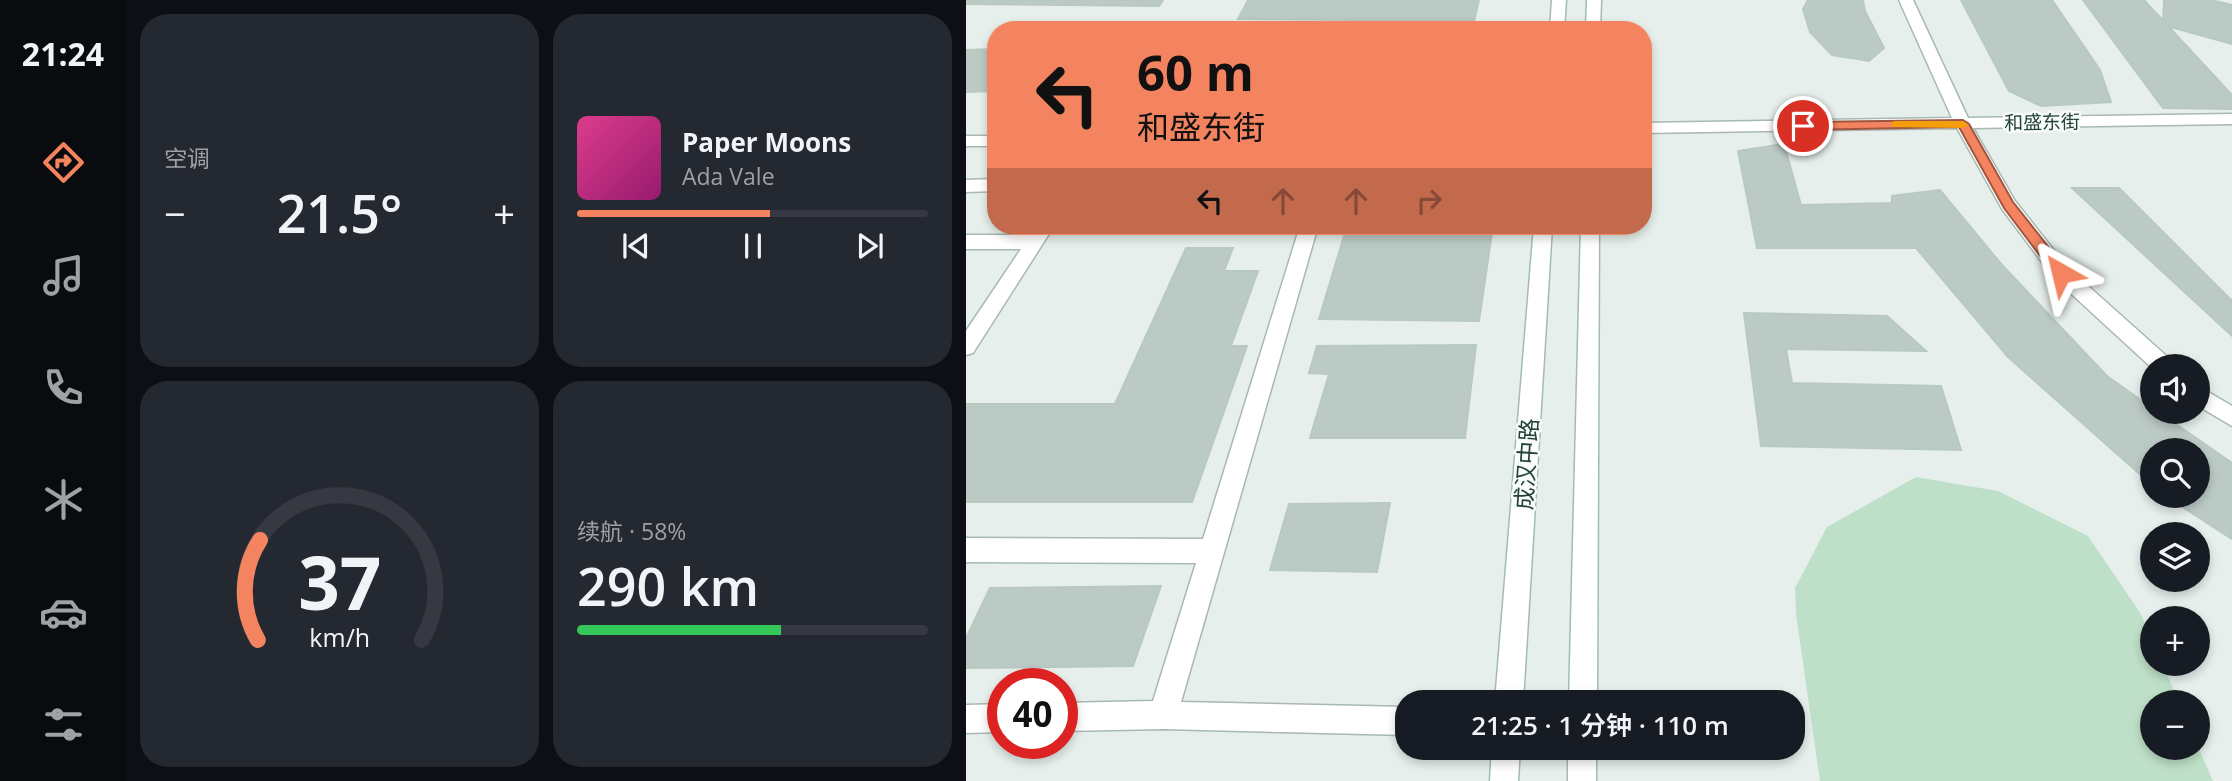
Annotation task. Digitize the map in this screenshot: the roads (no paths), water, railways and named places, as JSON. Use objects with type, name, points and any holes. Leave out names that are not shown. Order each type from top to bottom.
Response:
[{"type":"street","points":[[1558,21],[1559,0]]},
{"type":"street","points":[[1593,21],[1594,0]]},
{"type":"street","points":[[1906,0],[1962,123],[2008,205],[2061,273],[2151,354]]},
{"type":"street","name":"和盛东街","points":[[1652,128],[2232,120]]},
{"type":"street","points":[[966,141],[987,141]]},
{"type":"street","points":[[966,186],[987,185]]},
{"type":"street","points":[[966,347],[1039,235]]},
{"type":"street","points":[[1163,715],[1306,235]]},
{"type":"street","name":"成汉中路","points":[[1510,690],[1542,235]]},
{"type":"street","points":[[1583,690],[1590,235]]},
{"type":"street","points":[[966,242],[1034,242]]},
{"type":"street","points":[[2210,403],[2232,417]]},
{"type":"street","points":[[966,550],[1212,551]]},
{"type":"street","points":[[1078,717],[1163,715],[1395,721]]},
{"type":"street","points":[[966,719],[987,718]]},
{"type":"street","points":[[1504,781],[1505,760]]},
{"type":"street","points":[[1582,760],[1582,781]]}]
